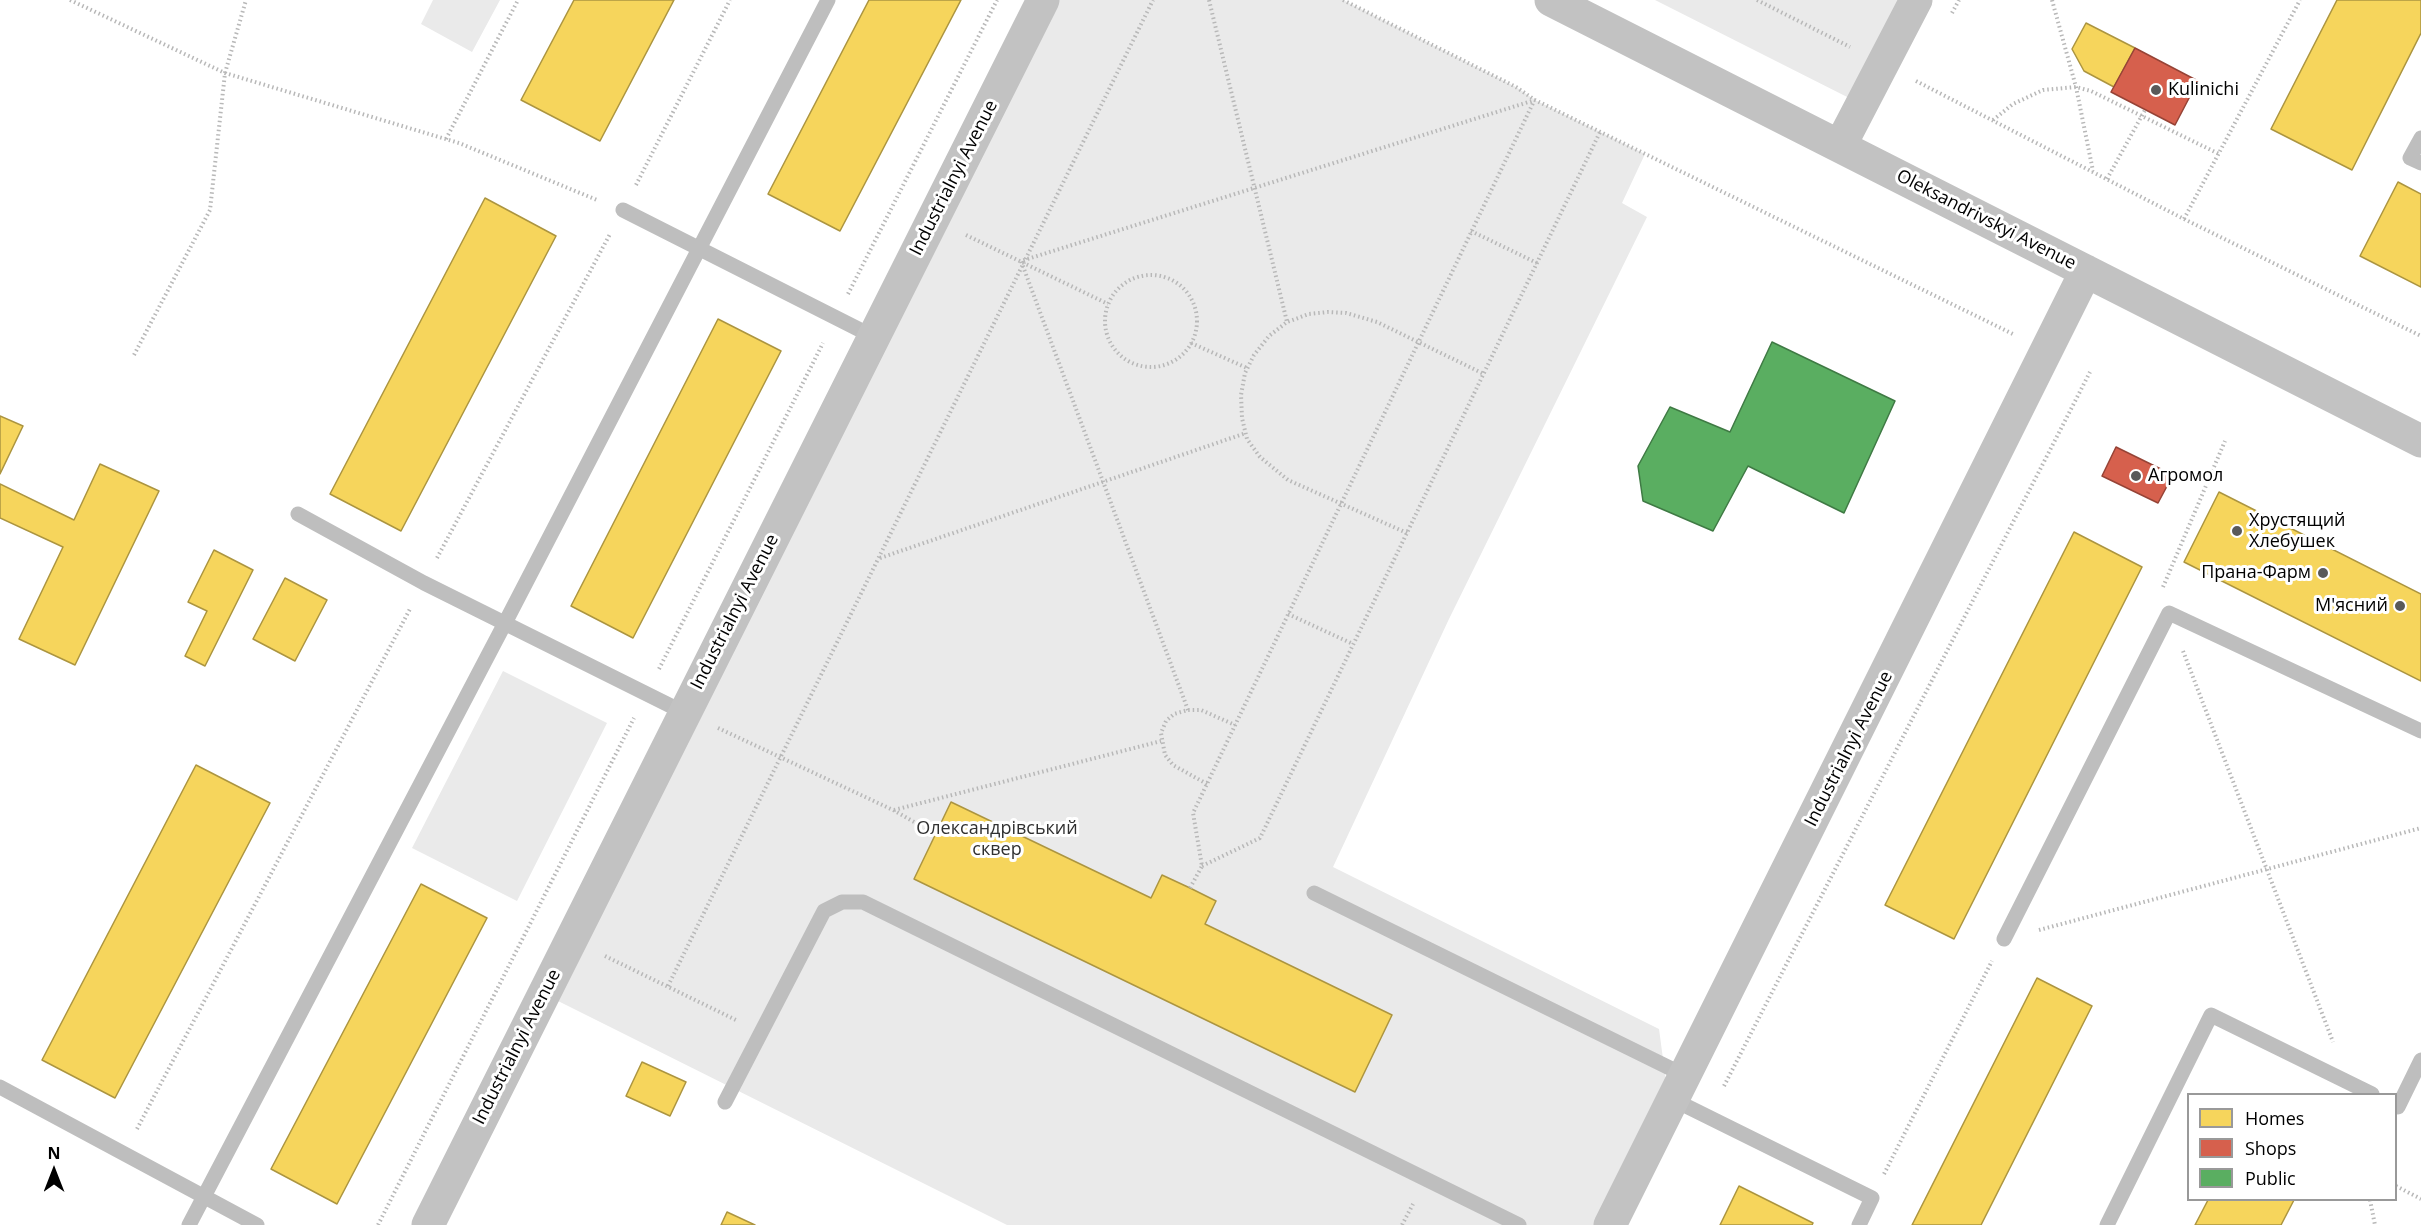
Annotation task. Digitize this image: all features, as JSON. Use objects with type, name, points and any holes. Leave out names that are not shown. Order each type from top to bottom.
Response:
[{"type":"street","name":"Industrialnyi Avenue","points":[[428,1225],[1043,0]]},
{"type":"street","name":"Oleksandrivskyi Avenue","points":[[1551,0],[2421,441]]},
{"type":"street","points":[[1840,146],[1916,0]]},
{"type":"street","name":"Industrialnyi Avenue","points":[[1610,1225],[2086,271]]},
{"type":"lane","points":[[189,1225],[828,0]]},
{"type":"lane","points":[[2421,138],[2410,158],[2421,163]]},
{"type":"lane","points":[[623,210],[874,337]]},
{"type":"lane","points":[[298,514],[424,583],[685,713]]},
{"type":"lane","points":[[2004,939],[2169,613],[2421,731]]},
{"type":"lane","points":[[1314,893],[1680,1088],[1708,1118],[1872,1198],[1859,1225]]},
{"type":"lane","points":[[725,1102],[824,911],[842,902],[863,902],[1519,1225]]},
{"type":"lane","points":[[2107,1225],[2211,1015],[2368,1093]]},
{"type":"lane","points":[[2397,1106],[2421,1060]]},
{"type":"lane","points":[[0,1087],[257,1225]]},
{"type":"path","points":[[70,0],[225,74],[446,139],[623,210]]},
{"type":"path","points":[[134,355],[210,210],[225,74],[246,0]]},
{"type":"path","points":[[446,139],[518,0]]},
{"type":"path","points":[[124,1154],[623,210],[730,0]]},
{"type":"path","points":[[378,1225],[997,0]]},
{"type":"path","points":[[668,986],[1153,0]]},
{"type":"path","points":[[1209,0],[1287,322]]},
{"type":"path","points":[[1343,0],[1516,87],[1534,100],[2047,351]]},
{"type":"path","points":[[1757,0],[1855,50]]},
{"type":"path","points":[[2052,0],[2076,87],[2093,172]]},
{"type":"path","points":[[2184,219],[2300,0]]},
{"type":"path","points":[[1917,81],[2184,219],[2421,336]]},
{"type":"path","points":[[1993,120],[2013,104],[2043,90],[2076,87],[2091,90],[2219,154]]},
{"type":"path","points":[[1021,261],[1534,100]]},
{"type":"path","points":[[1202,866],[1193,813],[1534,100]]},
{"type":"path","points":[[2107,179],[2145,110]]},
{"type":"path","points":[[1190,888],[1202,866],[1260,838],[1600,132]]},
{"type":"path","points":[[933,219],[1108,304]]},
{"type":"path","points":[[1471,231],[1537,263]]},
{"type":"path","points":[[1021,261],[1188,710]]},
{"type":"path","points":[[1153,274],[1168,278],[1186,292],[1196,313],[1196,328],[1191,343],[1182,355],[1169,363],[1140,366],[1126,360],[1115,350],[1107,337],[1104,322],[1108,304],[1113,294],[1124,283],[1138,276],[1153,274]]},
{"type":"path","points":[[1407,533],[1288,480],[1260,456],[1246,433],[1242,418],[1241,395],[1247,368],[1269,336],[1287,322],[1308,314],[1346,313],[1377,322],[1484,374]]},
{"type":"path","points":[[1191,343],[1247,368]]},
{"type":"path","points":[[1708,1118],[2090,372]]},
{"type":"path","points":[[879,558],[1246,433]]},
{"type":"path","points":[[2225,441],[2159,596],[2169,613],[2348,1083]]},
{"type":"path","points":[[1288,614],[1353,644]]},
{"type":"path","points":[[1207,784],[1173,765],[1165,756],[1161,733],[1166,721],[1174,714],[1188,710],[1201,710],[1235,725]]},
{"type":"path","points":[[685,713],[893,810],[935,834]]},
{"type":"path","points":[[893,810],[1161,741]]},
{"type":"path","points":[[1872,1198],[2004,939],[2421,828]]},
{"type":"path","points":[[571,939],[761,1032]]},
{"type":"path","points":[[2397,1186],[2421,1198]]},
{"type":"path","points":[[2370,1201],[2375,1225]]},
{"type":"green space","points":[[433,0],[500,0],[472,52],[421,24]]},
{"type":"green space","name":"Олександрівський сквер","points":[[1043,0],[1343,0],[1516,87],[1535,100],[1645,154],[1622,203],[1647,217],[1449,619],[1333,867],[1659,1029],[1666,1081],[1594,1225],[1007,1225],[544,994]]},
{"type":"green space","points":[[1655,0],[1916,0],[1863,105]]},
{"type":"green space","points":[[503,671],[607,723],[517,901],[412,848]]},
{"type":"building: Homes","points":[[574,0],[674,0],[600,141],[521,100]]},
{"type":"building: Homes","points":[[869,0],[961,0],[840,231],[768,194]]},
{"type":"building: Homes","points":[[2337,0],[2421,0],[2421,33],[2352,170],[2271,129]]},
{"type":"building: Homes","points":[[2086,23],[2135,48],[2114,87],[2084,71],[2072,49]]},
{"type":"building: Homes","points":[[2398,182],[2421,194],[2421,287],[2360,256]]},
{"type":"building: Homes","points":[[485,198],[556,236],[401,531],[330,494]]},
{"type":"building: Homes","points":[[718,319],[781,351],[633,638],[571,606]]},
{"type":"building: Homes","points":[[0,416],[23,426],[0,474]]},
{"type":"building: Homes","points":[[100,464],[159,491],[75,665],[19,639],[63,547],[0,518],[0,484],[74,520]]},
{"type":"building: Homes","points":[[2219,492],[2421,594],[2421,681],[2184,562]]},
{"type":"building: Homes","points":[[2074,532],[2142,567],[1954,939],[1885,905]]},
{"type":"building: Homes","points":[[214,550],[253,570],[205,666],[185,656],[207,611],[188,602]]},
{"type":"building: Homes","points":[[285,578],[327,600],[295,661],[253,639]]},
{"type":"building: Homes","points":[[196,765],[270,803],[115,1098],[42,1060]]},
{"type":"building: Homes","points":[[951,802],[1151,898],[1162,875],[1190,888],[1216,901],[1205,924],[1392,1015],[1355,1092],[914,879]]},
{"type":"building: Homes","points":[[421,884],[487,918],[337,1204],[271,1169]]},
{"type":"building: Homes","points":[[2037,978],[2092,1006],[1981,1225],[1912,1225]]},
{"type":"building: Homes","points":[[642,1062],[686,1082],[670,1116],[626,1096]]},
{"type":"building: Homes","points":[[1739,1186],[1813,1223],[1812,1225],[1720,1225]]},
{"type":"building: Homes","points":[[2207,1201],[2293,1201],[2281,1225],[2195,1225]]},
{"type":"building: Homes","points":[[727,1212],[755,1225],[721,1225]]},
{"type":"building: Shops","points":[[2135,48],[2198,81],[2175,125],[2111,92]]},
{"type":"building: Shops","points":[[2116,447],[2173,475],[2158,503],[2102,476]]},
{"type":"building: Public","points":[[1772,342],[1895,401],[1844,513],[1748,466],[1713,531],[1643,501],[1638,466],[1670,407],[1730,432]]},
{"type":"place","name":"Kulinichi","points":[[2156,90]]},
{"type":"place","name":"Агромол","points":[[2136,476]]},
{"type":"place","name":"Хрустящий Хлебушек","points":[[2237,531]]},
{"type":"place","name":"Прана-Фарм","points":[[2323,573]]},
{"type":"place","name":"М'ясний","points":[[2400,606]]}]
